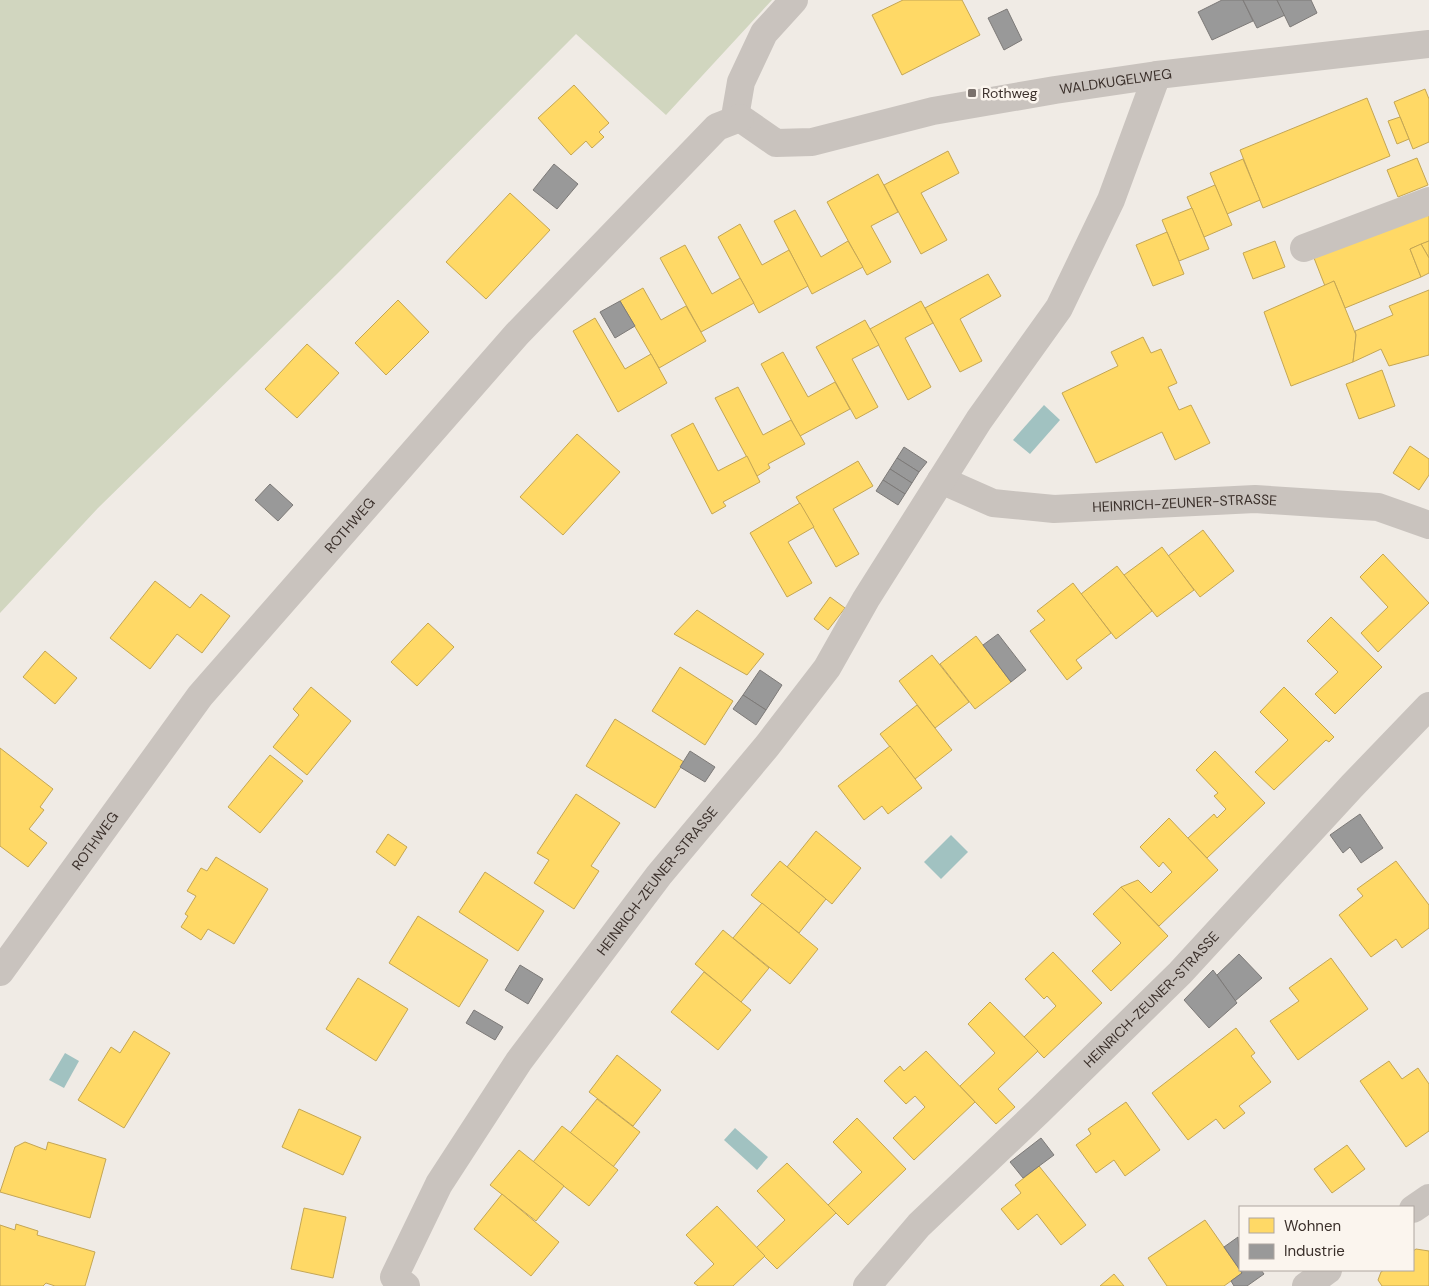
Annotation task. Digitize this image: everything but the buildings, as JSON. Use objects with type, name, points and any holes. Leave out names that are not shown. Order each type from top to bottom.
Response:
[{"type":"street","points":[[740,118],[736,111],[741,82],[764,32],[794,0]]},
{"type":"street","name":"WALDKUGELWEG","points":[[740,118],[776,143],[812,142],[933,111],[1157,75],[1429,44]]},
{"type":"street","name":"HEINRICH-ZEUNER-STRASSE","points":[[406,1286],[394,1277],[439,1184],[519,1061],[659,875],[767,746],[827,668],[866,599],[979,420],[1059,308],[1112,200],[1157,75]]},
{"type":"street","name":"ROTHWEG","points":[[0,972],[200,696],[517,334],[717,127],[740,118]]},
{"type":"street","points":[[1304,248],[1429,201]]},
{"type":"street","name":"HEINRICH-ZEUNER-STRASSE","points":[[941,480],[993,503],[1054,509],[1255,499],[1378,507],[1429,525]]},
{"type":"street","name":"HEINRICH-ZEUNER-STRASSE","points":[[867,1286],[919,1225],[1180,973],[1352,786],[1429,706]]},
{"type":"street","points":[[1414,1208],[1429,1198]]},
{"type":"street","points":[[1306,1286],[1327,1271]]},
{"type":"green space","points":[[0,0],[772,0],[666,115],[576,34],[338,273],[98,508],[0,613]]},
{"type":"water","points":[[1044,405],[1060,420],[1030,454],[1013,440]]},
{"type":"water","points":[[951,835],[968,852],[941,879],[924,862]]},
{"type":"water","points":[[65,1053],[79,1061],[64,1088],[49,1080]]},
{"type":"water","points":[[735,1128],[768,1157],[757,1170],[724,1140]]},
{"type":"place","name":"Rothweg","points":[[972,93]]}]
